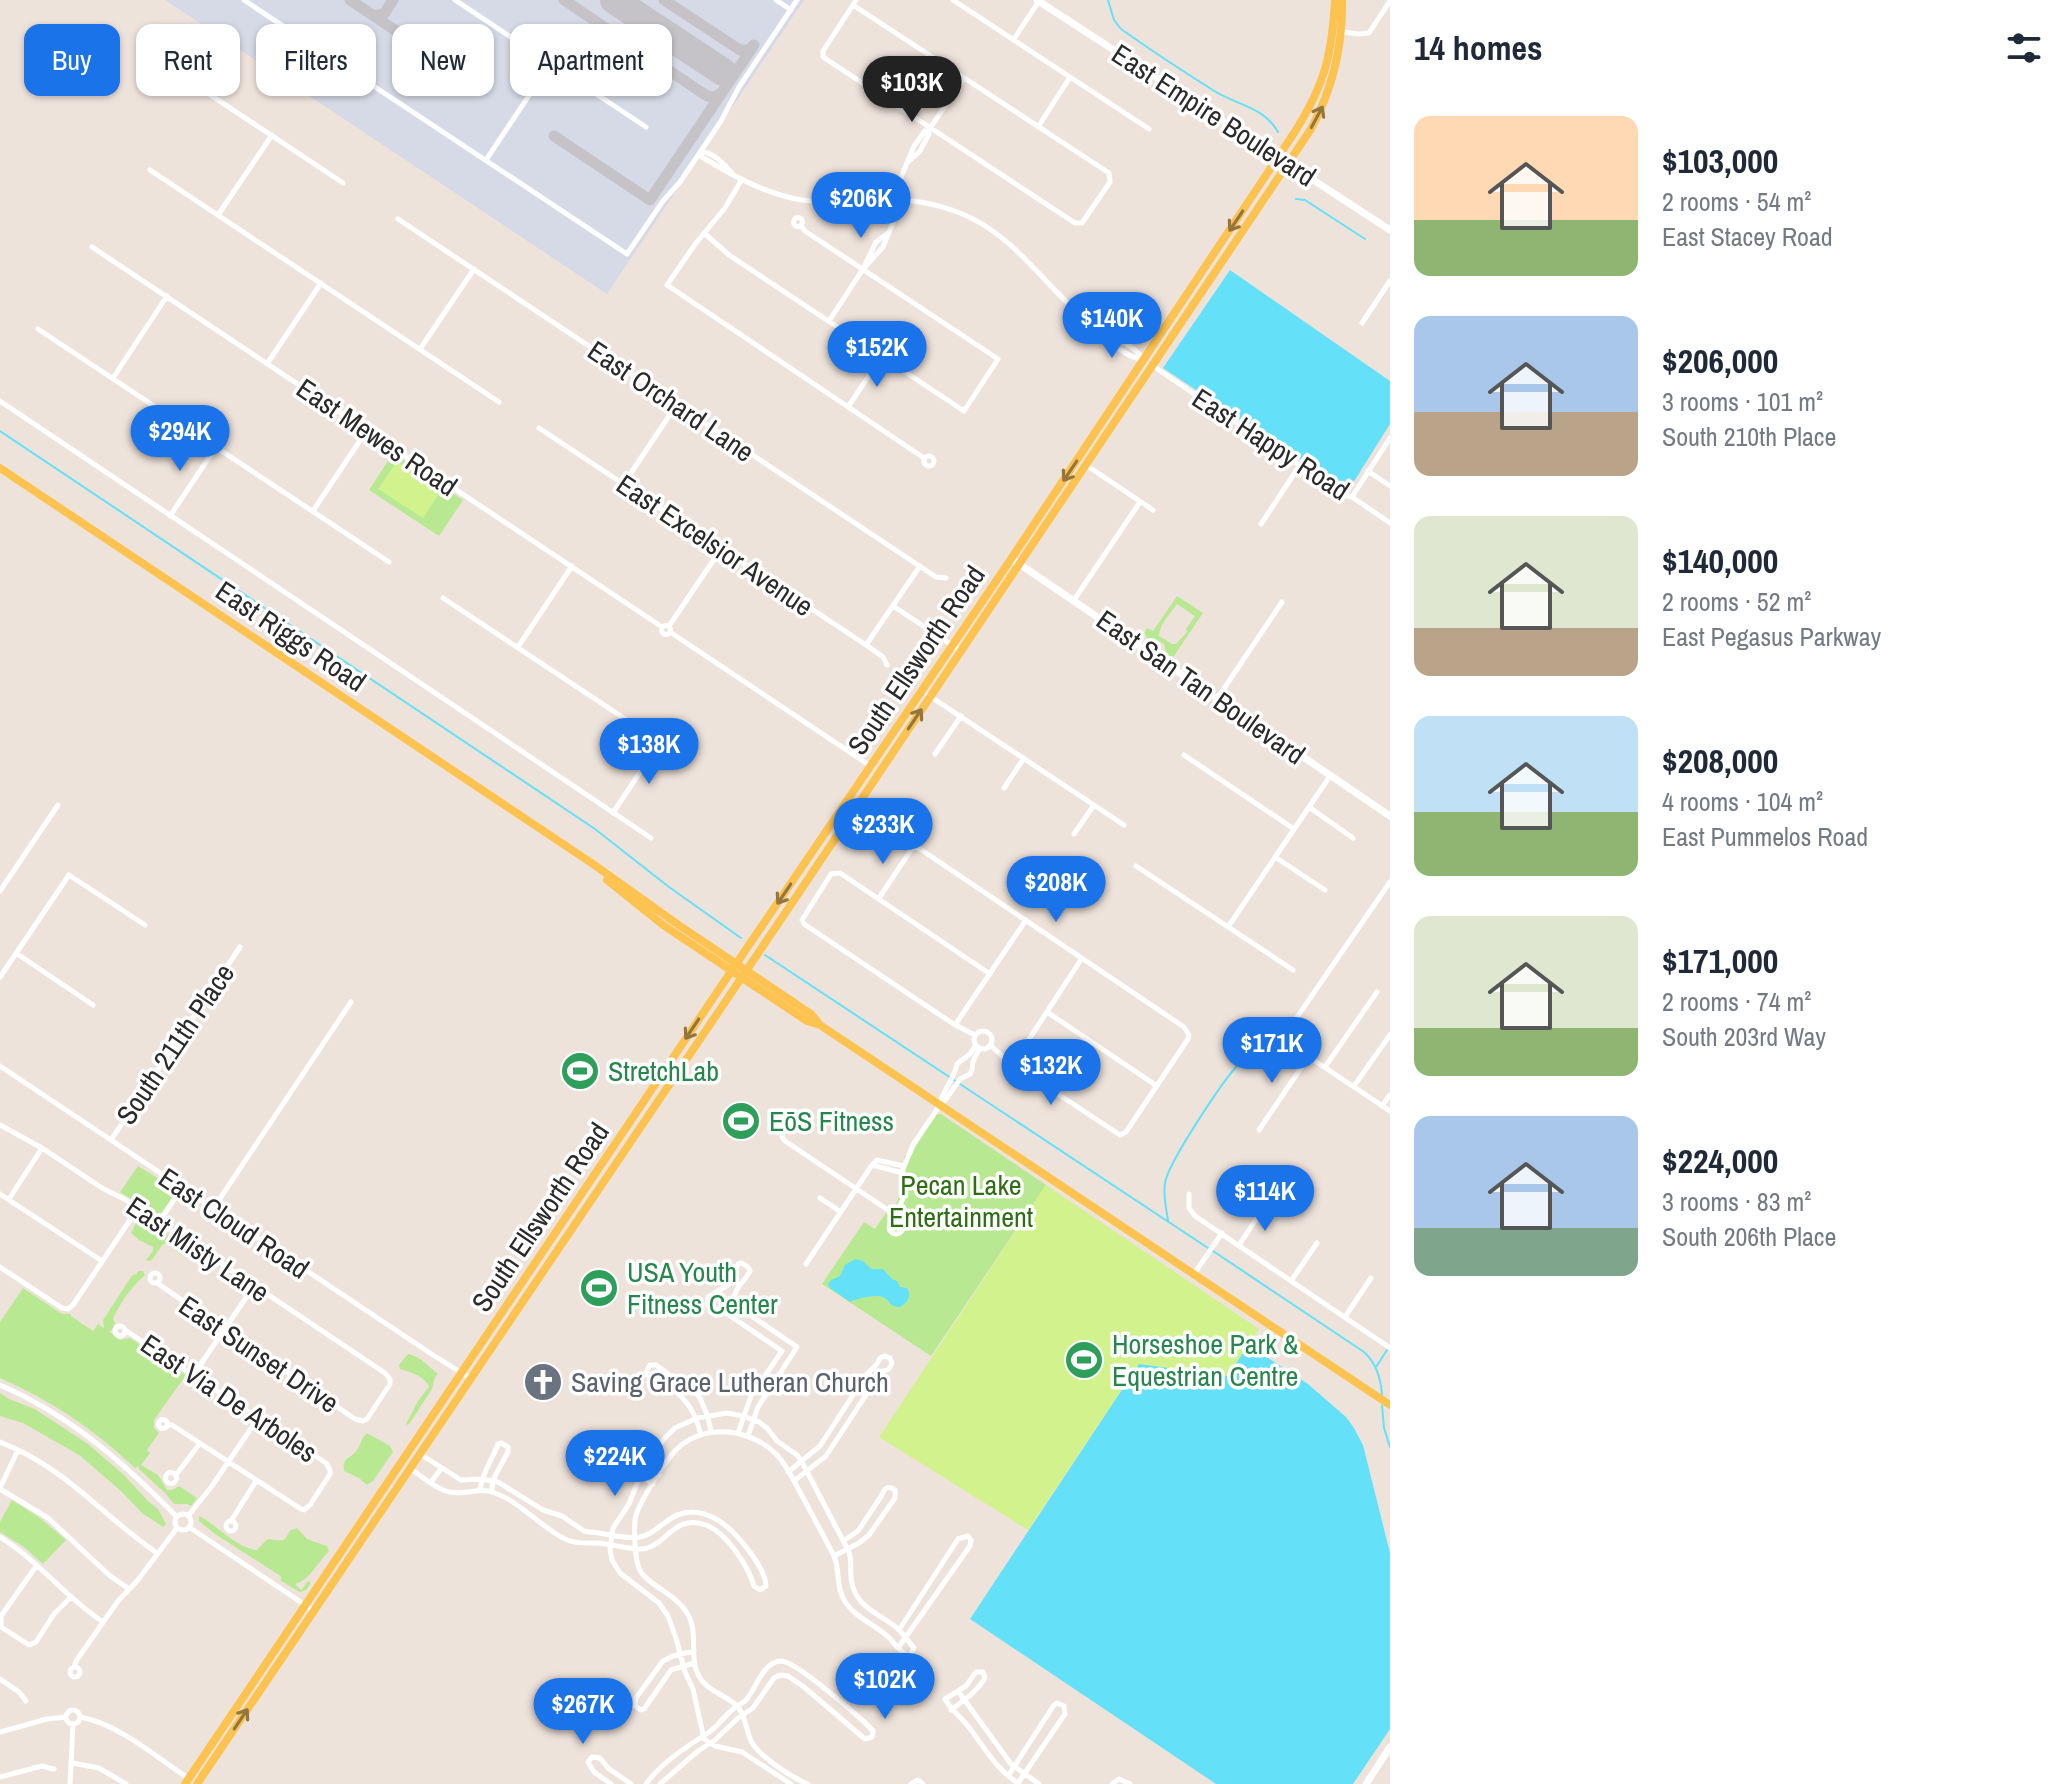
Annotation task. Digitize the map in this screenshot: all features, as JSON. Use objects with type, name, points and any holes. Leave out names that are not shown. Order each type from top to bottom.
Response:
[{"type":"main road","points":[[1335,0],[1337,31]]},
{"type":"main road","points":[[1337,31],[1342,0]]},
{"type":"main road","name":"South Ellsworth Road","points":[[309,1608],[409,1468],[466,1375],[604,1170],[744,974],[875,769],[1148,362],[1315,97],[1337,31]]},
{"type":"main road","name":"South Ellsworth Road","points":[[1015,561],[1086,465],[1148,362],[1311,129],[1329,92],[1336,66],[1337,31]]},
{"type":"main road","name":"East Riggs Road","points":[[0,468],[558,841],[744,974],[811,1014],[820,1025],[1390,1405]]},
{"type":"main road","name":"South Ellsworth Road","points":[[604,1170],[734,967],[875,769]]},
{"type":"main road","name":"South Ellsworth Road","points":[[193,1783],[418,1438],[466,1375]]},
{"type":"main road","points":[[409,1468],[408,1462],[418,1438]]},
{"type":"street","points":[[244,0],[627,254],[701,152],[739,87],[797,0]]},
{"type":"street","points":[[455,0],[510,37]]},
{"type":"street","points":[[776,0],[791,10]]},
{"type":"street","points":[[953,0],[1149,129]]},
{"type":"street","points":[[1014,39],[1039,0]]},
{"type":"street","name":"East Empire Boulevard","points":[[1039,0],[1390,230]]},
{"type":"street","points":[[1337,31],[1369,33],[1390,1]]},
{"type":"street","points":[[854,2],[1109,173],[1111,177],[1105,191],[1084,220],[1079,225],[929,130],[822,56],[854,2]]},
{"type":"street","points":[[1038,127],[1070,77]]},
{"type":"street","points":[[829,321],[878,247],[876,242],[888,233],[894,220],[899,182],[912,148],[929,134],[964,78]]},
{"type":"street","points":[[213,96],[343,183]]},
{"type":"street","points":[[486,160],[529,96]]},
{"type":"street","points":[[599,96],[646,127]]},
{"type":"street","points":[[218,215],[272,135]]},
{"type":"street","name":"East Happy Road","points":[[701,152],[702,157],[721,169],[769,192],[803,200],[897,199],[931,203],[961,213],[994,231],[1019,252],[1105,338],[1136,359],[1148,362],[1343,495],[1352,497],[1390,523]]},
{"type":"street","points":[[150,170],[499,402]]},
{"type":"street","points":[[742,179],[725,208],[667,285],[924,458]]},
{"type":"street","name":"East Orchard Lane","points":[[398,219],[936,577],[946,578]]},
{"type":"street","points":[[704,233],[729,255],[964,411],[998,359],[801,226]]},
{"type":"street","name":"East Mewes Road","points":[[92,247],[875,769]]},
{"type":"street","points":[[420,349],[474,269]]},
{"type":"street","points":[[1362,323],[1390,281]]},
{"type":"street","points":[[267,364],[321,283]]},
{"type":"street","points":[[113,378],[167,296]]},
{"type":"street","points":[[38,329],[389,562]]},
{"type":"street","points":[[848,407],[882,356]]},
{"type":"street","points":[[0,401],[651,838]]},
{"type":"street","points":[[623,485],[677,404]]},
{"type":"street","name":"East Excelsior Avenue","points":[[539,428],[866,645],[883,657],[887,665]]},
{"type":"street","points":[[313,511],[367,430]]},
{"type":"street","points":[[1352,497],[1390,438]]},
{"type":"street","points":[[169,516],[216,447]]},
{"type":"street","points":[[1086,465],[1153,510]]},
{"type":"street","points":[[1261,524],[1300,465]]},
{"type":"street","points":[[1368,471],[1390,486]]},
{"type":"street","points":[[1074,600],[1140,502]]},
{"type":"street","points":[[667,628],[721,549]]},
{"type":"street","name":"East San Tan Boulevard","points":[[1015,561],[1390,816]]},
{"type":"street","points":[[518,647],[572,566]]},
{"type":"street","points":[[866,645],[920,566]]},
{"type":"street","points":[[443,598],[660,742],[613,813]]},
{"type":"street","points":[[1217,699],[1282,602]]},
{"type":"street","points":[[893,606],[956,648]]},
{"type":"street","points":[[926,693],[1124,825]]},
{"type":"street","points":[[935,754],[961,716]]},
{"type":"street","points":[[1184,755],[1294,829]]},
{"type":"street","points":[[1004,788],[1024,758]]},
{"type":"street","points":[[1228,927],[1330,776]]},
{"type":"street","points":[[0,891],[58,805]]},
{"type":"street","points":[[1074,834],[1094,805]]},
{"type":"street","points":[[1309,807],[1353,838]]},
{"type":"street","points":[[879,898],[911,850],[914,847],[920,849],[1184,1027],[1189,1035],[1123,1134],[1117,1134],[990,1045]]},
{"type":"street","points":[[1275,857],[1325,890]]},
{"type":"street","points":[[1136,866],[1293,970]]},
{"type":"street","points":[[975,1035],[955,1025],[802,920],[835,872],[846,876],[990,974]]},
{"type":"street","points":[[0,977],[71,875],[145,925]]},
{"type":"street","points":[[1390,882],[1282,1039],[1390,1111]]},
{"type":"street","points":[[955,1025],[1026,920]]},
{"type":"street","name":"South 211th Place","points":[[111,1140],[240,947]]},
{"type":"street","points":[[16,953],[93,1005]]},
{"type":"street","points":[[1013,1064],[1082,958]]},
{"type":"street","points":[[1325,1067],[1377,992]]},
{"type":"street","points":[[213,1209],[351,1002]]},
{"type":"street","points":[[1047,1012],[1157,1086]]},
{"type":"street","points":[[895,1219],[903,1198],[904,1169],[913,1145],[946,1099],[957,1078],[957,1064],[978,1047],[990,1045],[992,1040],[988,1032],[979,1031],[975,1035],[978,1047],[972,1070],[970,1074],[957,1078]]},
{"type":"street","points":[[1354,1087],[1390,1035]]},
{"type":"street","points":[[1259,1130],[1309,1056]]},
{"type":"street","name":"East Cloud Road","points":[[0,1066],[466,1375]]},
{"type":"street","points":[[1382,1106],[1390,1095]]},
{"type":"street","name":"East Misty Lane","points":[[0,1125],[42,1148],[102,1188],[122,1197],[385,1373],[390,1379],[388,1388],[363,1421]]},
{"type":"street","points":[[783,1132],[785,1141],[888,1210]]},
{"type":"street","points":[[9,1199],[42,1148]]},
{"type":"street","points":[[806,1264],[877,1160],[887,1166],[904,1169]]},
{"type":"street","points":[[159,1222],[182,1188]]},
{"type":"street","points":[[0,1194],[102,1261]]},
{"type":"street","points":[[1189,1194],[1189,1208],[1195,1216],[1388,1346]]},
{"type":"street","points":[[820,1198],[841,1212]]},
{"type":"street","points":[[1239,1245],[1266,1204]]},
{"type":"street","points":[[0,1267],[68,1309],[138,1208]]},
{"type":"street","points":[[1194,1274],[1222,1233]]},
{"type":"street","points":[[1291,1281],[1317,1243]]},
{"type":"street","points":[[738,1433],[751,1396],[782,1351],[720,1309],[707,1305],[708,1297],[725,1288],[738,1264],[742,1263],[750,1271],[738,1285],[734,1304],[797,1347],[758,1407],[748,1436]]},
{"type":"street","points":[[1345,1317],[1371,1278]]},
{"type":"street","name":"East Sunset Drive","points":[[157,1283],[355,1419],[363,1421]]},
{"type":"street","points":[[194,1374],[254,1286]]},
{"type":"street","name":"East Via De Arboles","points":[[125,1330],[326,1463],[330,1470],[304,1510],[256,1481]]},
{"type":"street","points":[[788,1472],[820,1446],[880,1358],[890,1358],[892,1366],[881,1372],[826,1456],[794,1481]]},
{"type":"street","points":[[701,1435],[697,1418],[686,1400],[647,1375],[650,1365],[656,1365],[697,1394],[711,1432]]},
{"type":"street","points":[[0,1385],[41,1404],[88,1435],[125,1465],[177,1517]]},
{"type":"street","points":[[791,1784],[742,1752],[709,1744],[702,1736],[693,1689],[663,1608],[620,1573],[612,1560],[610,1539],[613,1528],[629,1504],[640,1476],[668,1433],[697,1418],[727,1413],[754,1419],[797,1455],[848,1550],[854,1592],[873,1612],[899,1630],[914,1648],[912,1654],[906,1655],[848,1605],[840,1590],[839,1567],[834,1556],[794,1481],[774,1452],[748,1436],[725,1431],[701,1435],[675,1451],[636,1514],[635,1543],[639,1571],[688,1613],[694,1632],[694,1663],[707,1687],[737,1706],[759,1752],[808,1784]]},
{"type":"street","points":[[188,1516],[258,1418]]},
{"type":"street","points":[[167,1424],[256,1481],[231,1521]]},
{"type":"street","points":[[0,1442],[68,1480],[118,1525],[157,1553]]},
{"type":"street","points":[[176,1475],[200,1443]]},
{"type":"street","points":[[480,1490],[481,1479],[498,1444],[505,1444],[508,1452],[491,1491]]},
{"type":"street","points":[[653,1484],[612,1456],[610,1449],[618,1446],[659,1475]]},
{"type":"street","points":[[18,1450],[0,1488],[48,1518],[109,1575],[129,1589]]},
{"type":"street","points":[[409,1468],[447,1492],[491,1491],[570,1541],[583,1544],[610,1539],[623,1536],[635,1543],[653,1546],[678,1526],[702,1524],[722,1536],[750,1574],[757,1589],[763,1589],[767,1582],[734,1534],[705,1513],[677,1515],[635,1543],[622,1547],[610,1539],[584,1531],[562,1516],[543,1510],[504,1485],[481,1479],[461,1480],[419,1453]]},
{"type":"street","points":[[431,1482],[441,1469]]},
{"type":"street","points":[[834,1556],[869,1535],[895,1498],[895,1490],[888,1487],[884,1490],[862,1526],[843,1541]]},
{"type":"street","points":[[702,1524],[705,1513]]},
{"type":"street","points":[[183,1514],[188,1516],[191,1522],[189,1527],[185,1530],[177,1528],[177,1517],[183,1514]]},
{"type":"street","points":[[711,1528],[717,1519]]},
{"type":"street","points":[[189,1527],[309,1608]]},
{"type":"street","points":[[74,1667],[118,1601],[177,1528]]},
{"type":"street","points":[[898,1648],[970,1546],[968,1536],[958,1539],[899,1630]]},
{"type":"street","points":[[1,1540],[37,1565],[70,1598],[103,1622]]},
{"type":"street","points":[[37,1565],[1,1616],[1,1627],[29,1645],[36,1642],[54,1614],[70,1598]]},
{"type":"street","points":[[694,1651],[667,1659],[661,1664],[636,1698],[635,1706],[644,1709],[668,1672],[694,1663]]},
{"type":"street","points":[[646,1784],[655,1773],[748,1698],[770,1665],[778,1662],[787,1662],[812,1678],[872,1729],[872,1737],[865,1739],[804,1687],[785,1675],[777,1676],[755,1706],[660,1784]]},
{"type":"street","points":[[785,1675],[787,1662]]},
{"type":"street","points":[[770,1665],[777,1676]]},
{"type":"street","points":[[951,1710],[984,1681],[983,1672],[976,1672],[969,1682],[945,1699],[951,1710],[969,1727],[992,1760],[1008,1776],[1018,1783],[1065,1714],[1064,1706],[1057,1703],[1052,1708],[1008,1776]]},
{"type":"street","points":[[0,1679],[26,1701]]},
{"type":"street","points":[[958,1691],[1014,1767],[1039,1784]]},
{"type":"street","points":[[824,1703],[831,1695]]},
{"type":"street","points":[[833,1711],[840,1702]]},
{"type":"street","points":[[80,1717],[73,1724],[68,1723],[66,1717],[69,1711],[74,1710],[80,1717],[112,1728],[193,1783]]},
{"type":"street","points":[[0,1732],[66,1717]]},
{"type":"street","points":[[70,1784],[73,1724]]},
{"type":"street","points":[[1366,1784],[1390,1747]]},
{"type":"street","points":[[611,1784],[590,1769],[588,1762],[592,1757],[600,1758],[608,1768],[631,1784]]},
{"type":"street","points":[[72,1763],[99,1768],[126,1784]]},
{"type":"street","points":[[0,1777],[42,1766],[54,1769]]},
{"type":"street","points":[[1112,1784],[1119,1779],[1130,1784]]},
{"type":"street","points":[[911,1784],[918,1780],[923,1784]]},
{"type":"shaded area","points":[[165,0],[804,0],[607,294],[309,96],[376,96],[376,24],[256,24],[256,61],[240,50],[240,24],[201,24]]},
{"type":"green space","points":[[393,453],[463,500],[439,536],[369,490]]},
{"type":"green space","points":[[397,461],[441,491],[423,518],[378,489]]},
{"type":"green space","points":[[1177,596],[1203,613],[1174,656],[1165,653],[1163,643],[1148,640],[1144,633],[1147,628],[1153,631]],"holes":[[[1177,604],[1195,616],[1176,644],[1159,636],[1163,623]]]},
{"type":"green space","name":"Pecan Lake Entertainment","points":[[937,1114],[1046,1185],[931,1356],[822,1284],[864,1222],[875,1229],[886,1213],[890,1216],[900,1194],[905,1155],[911,1156]]},
{"type":"green space","points":[[138,1166],[174,1188],[175,1193],[160,1215],[120,1192]]},
{"type":"green space","name":"Horseshoe Park & Equestrian Centre","points":[[1046,1185],[1259,1329],[1228,1376],[1139,1364],[1028,1530],[879,1437]]},
{"type":"green space","points":[[137,1221],[173,1238],[188,1253],[181,1255],[168,1244],[163,1244],[152,1260],[146,1260],[153,1247],[131,1233]]},
{"type":"green space","points":[[138,1271],[143,1271],[145,1275],[123,1301],[109,1331],[119,1340],[130,1338],[186,1375],[154,1420],[154,1428],[159,1433],[141,1465],[158,1475],[167,1490],[179,1486],[197,1498],[191,1506],[174,1504],[138,1466],[135,1468],[88,1429],[55,1406],[0,1378],[0,1322],[23,1288],[62,1314],[71,1314],[93,1331],[98,1324],[104,1328],[103,1320]]},
{"type":"green space","points":[[408,1354],[420,1359],[438,1374],[432,1389],[405,1426],[429,1387],[421,1377],[400,1369],[399,1365]]},
{"type":"green space","points":[[0,1393],[35,1409],[88,1444],[158,1509],[166,1524],[163,1527],[142,1513],[79,1455],[23,1423],[0,1416]]},
{"type":"green space","points":[[367,1433],[390,1446],[393,1452],[367,1485],[344,1471],[344,1466],[345,1460],[357,1450]]},
{"type":"green space","points":[[12,1500],[66,1540],[43,1564],[0,1532],[0,1522]]},
{"type":"green space","points":[[199,1516],[249,1549],[257,1550],[269,1539],[284,1540],[291,1530],[297,1528],[307,1539],[327,1546],[329,1551],[309,1575],[295,1584],[301,1590],[308,1581],[311,1583],[300,1592],[215,1534],[199,1521]]},
{"type":"water","points":[[1230,270],[1390,381],[1390,424],[1348,491],[1163,368]]},
{"type":"water","points":[[855,1259],[863,1261],[871,1269],[883,1269],[900,1287],[907,1288],[907,1301],[900,1307],[893,1306],[880,1296],[850,1302],[830,1288],[828,1284],[831,1280],[840,1276],[845,1265]]},
{"type":"water","points":[[1248,1345],[1308,1384],[1346,1417],[1354,1428],[1363,1445],[1390,1553],[1390,1729],[1353,1784],[1216,1784],[970,1619],[1139,1364],[1228,1376]]},
{"type":"waterway","points":[[1108,0],[1114,20],[1121,29],[1216,92],[1266,117],[1278,132]]},
{"type":"waterway","points":[[1296,199],[1305,200],[1365,239]]},
{"type":"waterway","points":[[0,431],[595,829],[741,938]]},
{"type":"waterway","points":[[765,955],[1208,1248]]},
{"type":"waterway","points":[[1168,1220],[1165,1183],[1175,1159],[1236,1067],[1257,1054]]},
{"type":"waterway","points":[[1213,1251],[1364,1352],[1377,1371],[1382,1395]]},
{"type":"waterway","points":[[1376,1367],[1387,1350]]},
{"type":"waterway","points":[[1382,1405],[1390,1447]]},
{"type":"taxiway","points":[[350,0],[392,28]]},
{"type":"taxiway","points":[[374,16],[384,14],[393,0]]},
{"type":"taxiway","points":[[564,0],[707,96],[714,97],[721,93]]},
{"type":"taxiway","points":[[664,0],[740,50],[749,50],[754,45]]},
{"type":"taxiway","points":[[554,136],[650,200],[754,45]]},
{"type":"runway","points":[[614,0],[723,72]]},
{"type":"place","name":"StretchLab","points":[[580,1071]]},
{"type":"place","name":"EōS Fitness","points":[[741,1121]]},
{"type":"place","name":"USA Youth Fitness Center","points":[[599,1288]]},
{"type":"place","name":"Horseshoe Park & Equestrian Centre","points":[[1084,1360]]},
{"type":"place","name":"Saving Grace Lutheran Church","points":[[543,1382]]}]
